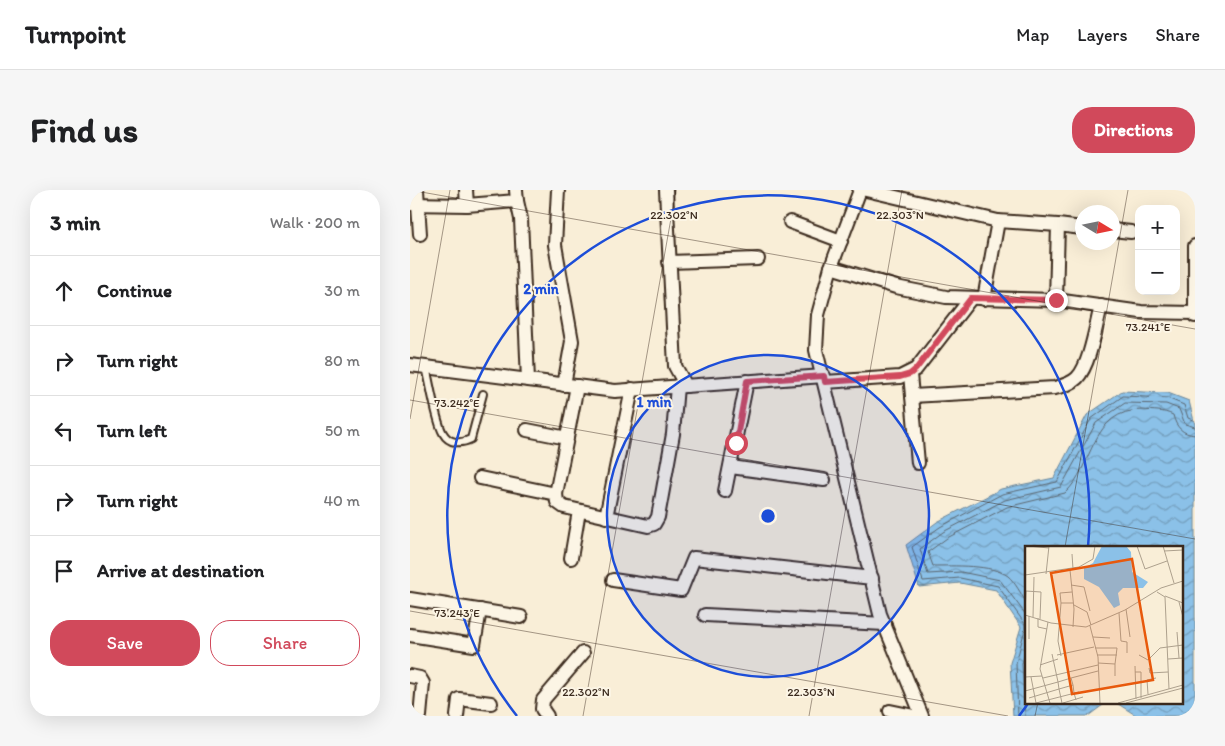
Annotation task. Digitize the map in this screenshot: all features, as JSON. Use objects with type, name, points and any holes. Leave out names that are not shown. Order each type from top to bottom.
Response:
[{"type":"street","points":[[417,190],[414,204],[420,234]]},
{"type":"street","points":[[466,190],[468,205]]},
{"type":"street","points":[[558,190],[555,245],[572,341],[564,385]]},
{"type":"street","points":[[577,386],[556,494],[557,502],[564,507],[579,511],[648,526],[654,524],[658,517],[682,386],[675,366],[666,190]]},
{"type":"street","points":[[860,190],[831,267],[818,315],[816,350],[880,614],[922,716]]},
{"type":"street","points":[[866,190],[998,221],[1075,227]]},
{"type":"street","points":[[414,204],[468,205],[516,196],[521,219],[528,380]]},
{"type":"street","points":[[410,365],[615,390],[747,381],[900,377],[910,374],[916,369],[977,298],[998,221]]},
{"type":"street","points":[[790,222],[841,241]]},
{"type":"street","points":[[1056,300],[1058,225]]},
{"type":"street","points":[[1120,231],[1131,232]]},
{"type":"street","points":[[831,267],[896,287],[946,298],[1056,300],[1141,312],[1195,315],[1195,246]]},
{"type":"street","points":[[669,262],[758,259]]},
{"type":"street","points":[[912,396],[1055,388],[1071,383],[1078,377],[1084,367],[1101,306]]},
{"type":"street","points":[[910,374],[918,464]]},
{"type":"street","points":[[725,491],[747,381]]},
{"type":"street","points":[[606,517],[632,389]]},
{"type":"street","points":[[527,430],[567,438]]},
{"type":"street","points":[[731,467],[824,480]]},
{"type":"street","points":[[480,478],[556,494]]},
{"type":"street","points":[[571,558],[579,511]]},
{"type":"street","points":[[613,580],[681,590],[694,558],[872,578]]},
{"type":"street","points":[[410,598],[521,617]]},
{"type":"street","points":[[410,635],[474,645],[480,610]]},
{"type":"street","points":[[705,615],[885,624]]},
{"type":"street","points":[[547,716],[542,709],[543,700],[583,653]]},
{"type":"street","points":[[410,676],[422,680],[420,716]]},
{"type":"street","points":[[457,716],[459,699],[491,703]]},
{"type":"street","points":[[890,711],[914,716]]},
{"type":"lane","points":[[426,367],[443,434],[453,442],[463,442],[470,439],[483,394]]},
{"type":"water","points":[[1122,391],[1168,393],[1189,401],[1195,425],[1195,716],[1137,716],[1118,704],[1182,704],[1182,546],[1025,546],[1025,704],[1104,704],[1088,716],[1013,716],[1010,663],[1021,627],[996,590],[960,583],[919,587],[906,545],[937,522],[1001,489],[1054,478],[1087,415]]},
{"type":"route","points":[[736,443],[747,381],[824,376],[825,382],[900,377],[910,374],[916,369],[971,298],[1056,300]]}]
